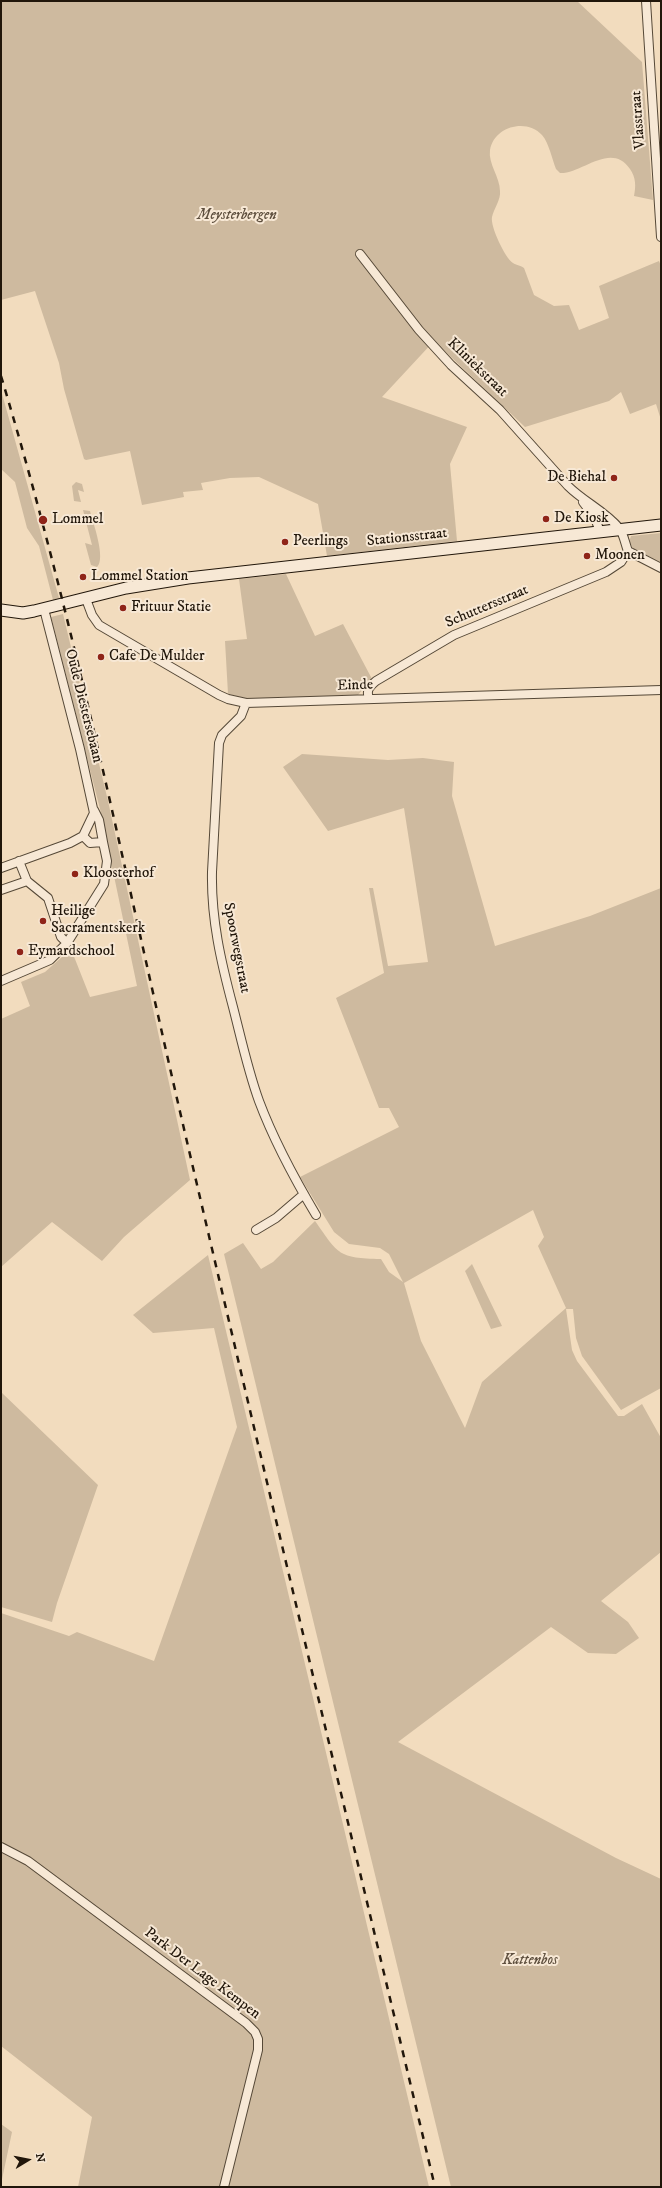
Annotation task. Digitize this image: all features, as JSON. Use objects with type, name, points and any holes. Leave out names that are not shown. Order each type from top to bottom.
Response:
[{"type":"main road","name":"Stationsstraat","points":[[44,609],[148,584],[188,578],[661,525]]},
{"type":"main road","points":[[1,610],[23,613],[44,609]]},
{"type":"street","name":"Vlasstraat","points":[[646,1],[660,197],[661,237]]},
{"type":"street","name":"Kliniekstraat","points":[[360,254],[419,330],[451,365],[500,410],[579,497],[595,518],[600,532]]},
{"type":"street","name":"Kliniekstraat","points":[[579,497],[611,519],[620,530]]},
{"type":"street","points":[[620,530],[628,551],[661,568]]},
{"type":"street","name":"Schuttersstraat","points":[[369,700],[367,693],[369,687],[376,681],[454,635],[606,572],[621,562],[628,551]]},
{"type":"street","name":"Einde","points":[[86,598],[92,615],[99,625],[228,700],[246,703],[661,690]]},
{"type":"street","name":"Oude Diestersebaan","points":[[1,981],[50,960],[67,943],[104,884],[107,860],[99,820],[94,810],[44,609]]},
{"type":"street","name":"Spoorwegstraat","points":[[246,703],[241,716],[222,735],[220,743],[211,894],[216,933],[226,981],[258,1099],[288,1167],[316,1215]]},
{"type":"street","points":[[1,868],[70,843],[83,836],[92,820],[94,810]]},
{"type":"street","points":[[83,836],[90,843],[103,842]]},
{"type":"street","points":[[19,861],[27,881],[48,898],[61,937],[67,943]]},
{"type":"street","points":[[1,890],[27,881]]},
{"type":"street","points":[[256,1230],[276,1218],[304,1194]]},
{"type":"street","name":"Park Der Lage Kempen","points":[[1,1847],[28,1861],[246,2023],[255,2032],[258,2039],[256,2061],[224,2187]]},
{"type":"green space","name":"Meysterbergen","points":[[1,1],[577,1],[642,62],[653,200],[634,196],[635,182],[632,172],[622,161],[614,158],[605,158],[569,172],[560,173],[556,169],[542,135],[536,130],[528,127],[512,127],[504,130],[498,135],[490,150],[491,160],[500,191],[492,217],[493,227],[506,255],[513,263],[524,268],[534,295],[554,306],[569,305],[579,330],[609,318],[599,286],[659,261],[661,266],[661,420],[656,404],[630,414],[621,392],[609,401],[525,427],[434,341],[382,397],[467,427],[450,464],[457,541],[327,556],[318,504],[259,477],[230,478],[201,483],[203,490],[183,492],[184,497],[142,505],[130,451],[86,460],[84,459],[64,389],[59,363],[35,291],[1,300]]},
{"type":"green space","points":[[1,390],[59,598],[53,600],[39,546],[27,528],[15,482],[1,469]]},
{"type":"green space","points":[[76,482],[82,484],[84,492],[78,490],[81,502],[74,501],[72,486]]},
{"type":"green space","points":[[83,510],[90,511],[100,548],[99,563],[97,567],[91,565],[85,543],[92,545]]},
{"type":"green space","points":[[661,533],[661,563],[633,548],[629,542],[631,536]]},
{"type":"green space","points":[[286,574],[315,636],[343,624],[372,679],[358,695],[249,699],[228,694],[225,641],[247,639],[239,579]]},
{"type":"green space","points":[[63,614],[108,801],[190,1180],[124,1237],[102,1261],[52,1222],[1,1267],[1,1019],[30,1006],[21,982],[45,972],[71,949],[90,997],[137,986],[100,809],[51,617]]},
{"type":"green space","name":"Kattenbos","points":[[302,754],[388,760],[423,758],[454,762],[452,796],[495,946],[590,916],[661,888],[661,1388],[621,1410],[582,1356],[576,1338],[573,1309],[566,1309],[572,1350],[577,1361],[618,1416],[624,1416],[642,1404],[661,1438],[661,1552],[601,1601],[628,1622],[639,1638],[616,1654],[588,1653],[551,1627],[398,1742],[616,1858],[661,1879],[661,2187],[451,2187],[224,1254],[243,1243],[261,1269],[273,1262],[315,1221],[335,1248],[348,1256],[381,1259],[389,1272],[403,1282],[389,1254],[380,1248],[349,1244],[334,1232],[300,1177],[399,1127],[389,1108],[379,1108],[336,998],[384,973],[369,888],[373,888],[388,966],[428,962],[404,808],[328,831],[283,767]],"holes":[[[533,1210],[544,1237],[538,1246],[566,1308],[482,1382],[465,1428],[421,1341],[404,1283]]]},
{"type":"green space","points":[[208,1255],[429,2187],[78,2187],[92,2117],[1,2046],[1,1613],[69,1636],[77,1632],[154,1661],[237,1427],[214,1328],[153,1333],[133,1315]]},
{"type":"green space","points":[[472,1264],[502,1326],[491,1329],[465,1271]]},
{"type":"green space","points":[[1,1392],[98,1485],[57,1603],[52,1622],[1,1607]]},
{"type":"green space","points":[[1,2124],[12,2132],[1,2184]]},
{"type":"railway","points":[[1,376],[51,556],[96,738],[178,1103],[435,2187]]},
{"type":"place","name":"De Biehal","points":[[614,478]]},
{"type":"place","name":"De Kiosk","points":[[546,519]]},
{"type":"place","name":"Lommel","points":[[43,520]]},
{"type":"place","name":"Peerlings","points":[[285,542]]},
{"type":"place","name":"Moonen","points":[[587,556]]},
{"type":"place","name":"Lommel Station","points":[[83,577]]},
{"type":"place","name":"Frituur Statie","points":[[123,608]]},
{"type":"place","name":"Cafe De Mulder","points":[[101,657]]},
{"type":"place","name":"Kloosterhof","points":[[75,874]]},
{"type":"place","name":"Heilige Sacramentskerk","points":[[43,921]]},
{"type":"place","name":"Eymardschool","points":[[20,952]]}]
